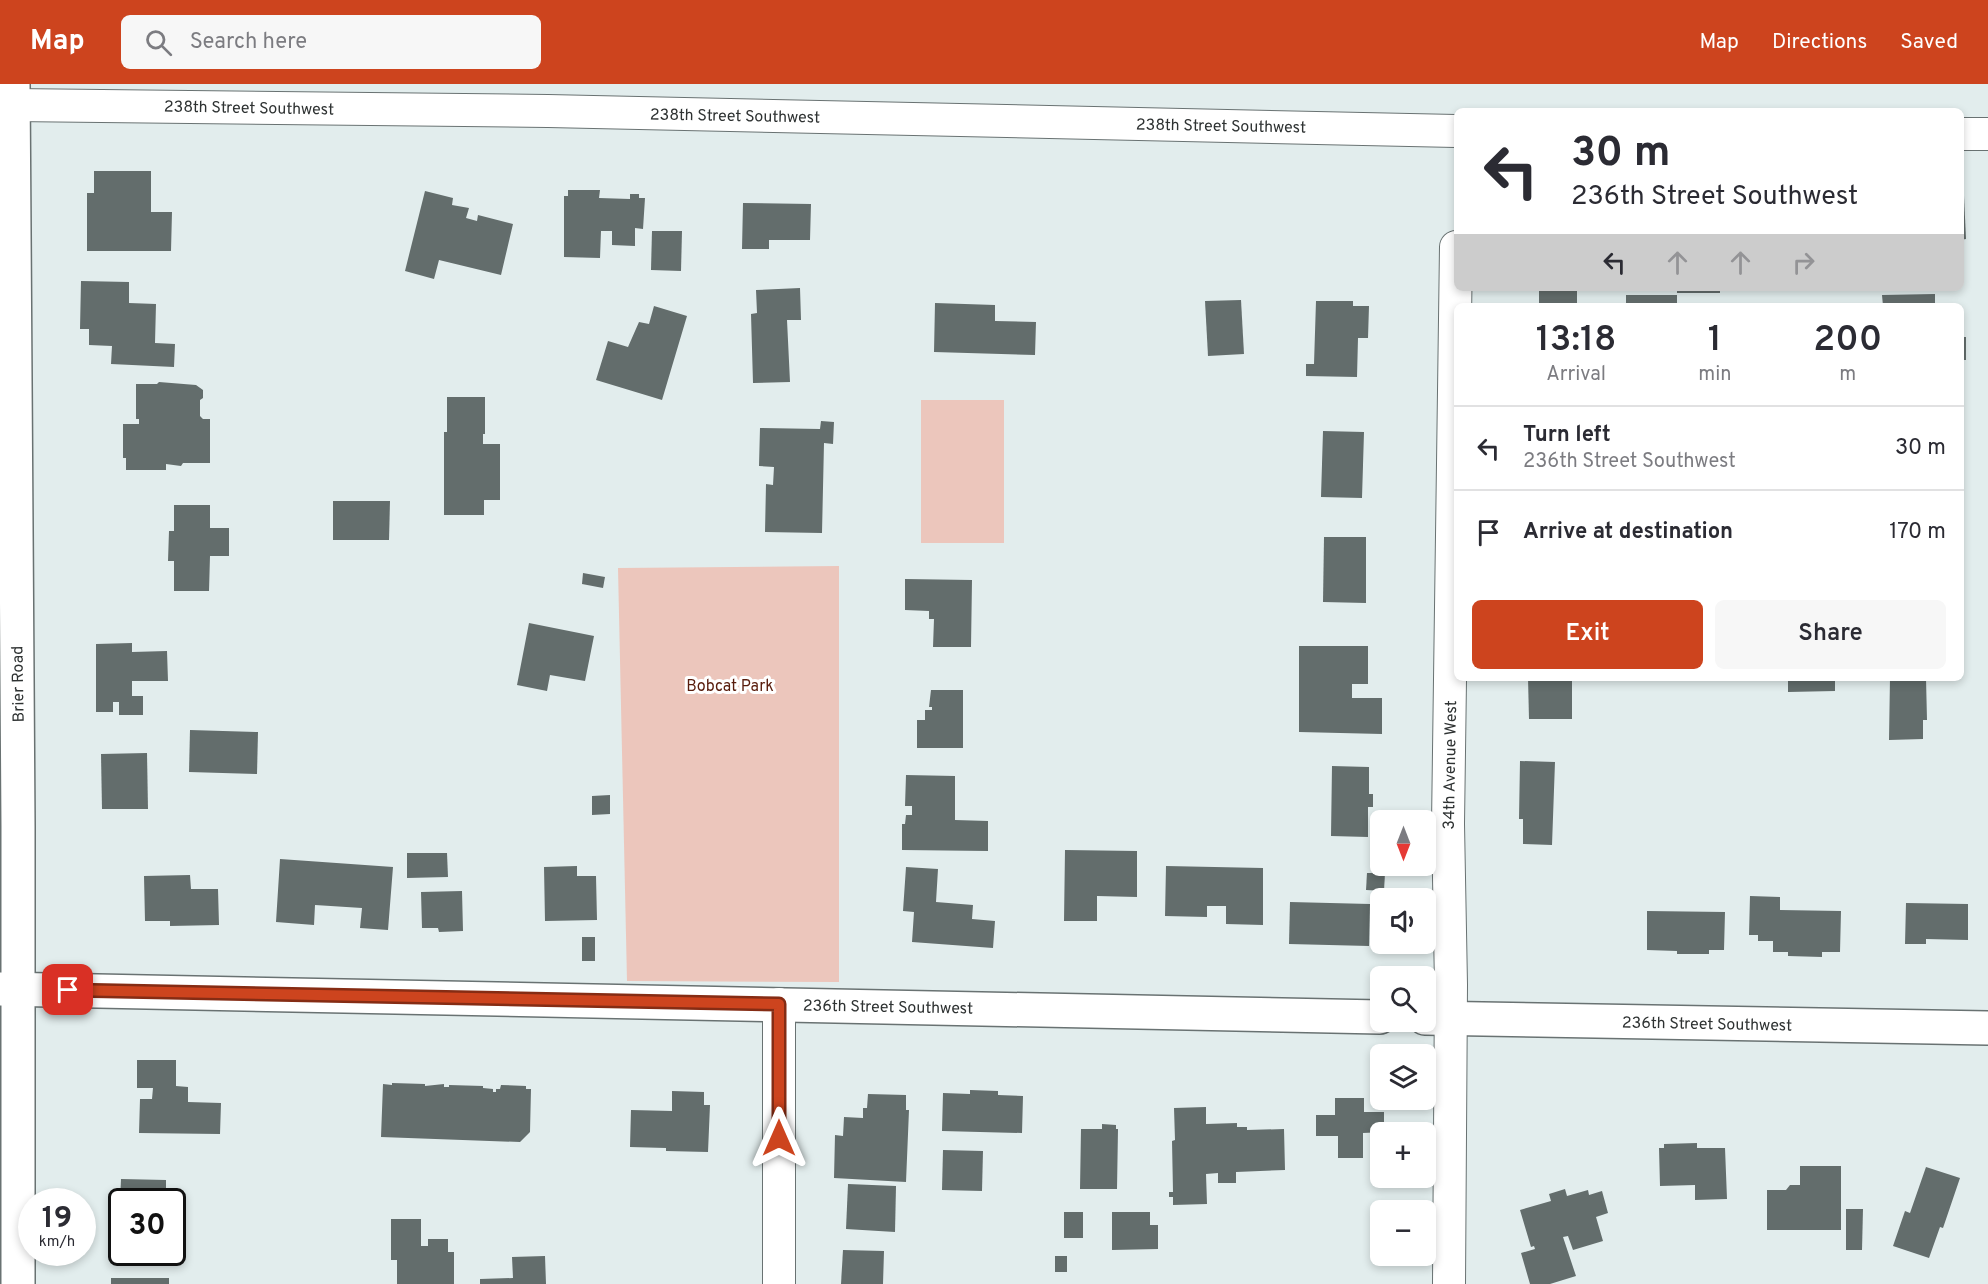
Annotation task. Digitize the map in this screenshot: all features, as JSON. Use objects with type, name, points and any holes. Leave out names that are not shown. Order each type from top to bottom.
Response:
[{"type":"street","name":"238th Street Southwest","points":[[13,94],[548,97],[1454,130]]},
{"type":"street","name":"Brier Road","points":[[13,94],[9,850],[10,989],[18,1284]]},
{"type":"street","points":[[1964,134],[1988,134]]},
{"type":"street","name":"34th Avenue West","points":[[1449,1284],[1438,1018],[1448,824],[1454,391]]},
{"type":"street","name":"236th Street Southwest","points":[[10,989],[1370,1017]]},
{"type":"street","points":[[779,1004],[779,1284]]},
{"type":"street","name":"236th Street Southwest","points":[[1438,1018],[1988,1028]]},
{"type":"green space","points":[[921,400],[1004,400],[1004,543],[921,543]]},
{"type":"green space","name":"Bobcat Park","points":[[839,566],[839,982],[627,981],[618,568]]},
{"type":"building","points":[[94,171],[151,171],[151,212],[172,212],[171,251],[87,251],[87,193],[94,193]]},
{"type":"building","points":[[568,190],[600,190],[599,198],[630,199],[630,194],[639,194],[639,198],[645,198],[643,229],[635,228],[635,246],[612,245],[612,231],[601,231],[600,258],[564,257],[564,196],[568,196]]},
{"type":"building","points":[[425,191],[453,198],[452,205],[469,208],[466,218],[477,221],[478,215],[513,224],[501,275],[439,260],[434,279],[405,271]]},
{"type":"building","points":[[1964,196],[1966,239],[1964,239]]},
{"type":"building","points":[[743,203],[811,204],[810,240],[769,240],[769,249],[742,249]]},
{"type":"building","points":[[652,231],[682,231],[681,271],[651,270]]},
{"type":"building","points":[[81,281],[129,282],[129,303],[156,304],[155,343],[175,344],[174,367],[111,364],[112,346],[89,345],[89,329],[80,329]]},
{"type":"building","points":[[800,288],[801,320],[787,320],[790,382],[753,383],[751,314],[757,313],[756,290]]},
{"type":"building","points":[[1539,291],[1577,291],[1577,303],[1539,303]]},
{"type":"building","points":[[1677,291],[1720,291],[1720,293],[1677,293]]},
{"type":"building","points":[[1935,294],[1935,303],[1883,303],[1882,295]]},
{"type":"building","points":[[1626,295],[1677,295],[1677,303],[1626,303]]},
{"type":"building","points":[[1241,300],[1244,354],[1208,356],[1205,301]]},
{"type":"building","points":[[1316,301],[1353,301],[1353,306],[1369,306],[1368,338],[1358,338],[1357,377],[1306,376],[1306,364],[1314,364]]},
{"type":"building","points":[[935,303],[995,305],[995,321],[1036,322],[1035,355],[934,352]]},
{"type":"building","points":[[654,306],[687,316],[662,400],[596,380],[608,341],[628,347],[639,322],[649,324]]},
{"type":"building","points":[[1964,337],[1966,337],[1966,360],[1964,360]]},
{"type":"building","points":[[159,382],[196,385],[203,390],[203,398],[200,400],[200,416],[203,419],[210,419],[210,463],[183,463],[181,466],[166,464],[166,470],[126,470],[126,458],[123,458],[123,424],[139,424],[139,419],[136,419],[136,384],[157,384]]},
{"type":"building","points":[[447,397],[485,397],[483,444],[500,444],[500,500],[484,500],[484,515],[444,515],[444,432],[447,432]]},
{"type":"building","points":[[821,421],[834,422],[833,444],[824,443],[822,533],[765,532],[766,484],[773,485],[774,467],[759,466],[760,428],[820,429]]},
{"type":"building","points":[[1323,431],[1364,432],[1362,498],[1321,497]]},
{"type":"building","points":[[333,501],[390,501],[389,540],[333,540]]},
{"type":"building","points":[[174,505],[210,505],[210,528],[229,528],[229,556],[210,556],[209,591],[174,591],[174,561],[168,561],[169,531],[174,531]]},
{"type":"building","points":[[1324,537],[1366,537],[1366,603],[1323,602]]},
{"type":"building","points":[[583,573],[605,577],[603,588],[582,584]]},
{"type":"building","points":[[905,579],[972,580],[971,647],[933,647],[934,619],[929,619],[929,611],[905,610]]},
{"type":"building","points":[[529,623],[594,636],[585,681],[550,675],[547,691],[517,685]]},
{"type":"building","points":[[132,643],[132,652],[167,651],[168,681],[132,681],[132,696],[143,696],[143,715],[119,715],[119,702],[113,702],[113,712],[96,712],[96,644]]},
{"type":"building","points":[[1299,646],[1368,646],[1368,684],[1352,684],[1352,698],[1382,698],[1382,734],[1299,732]]},
{"type":"building","points":[[1528,681],[1572,681],[1572,719],[1529,719]]},
{"type":"building","points":[[1788,681],[1835,681],[1835,691],[1788,692]]},
{"type":"building","points":[[1890,681],[1926,681],[1927,720],[1923,720],[1923,739],[1889,740]]},
{"type":"building","points":[[931,690],[963,690],[963,748],[917,748],[917,720],[925,720],[925,710],[932,710],[932,707],[929,707]]},
{"type":"building","points":[[190,730],[258,732],[257,774],[189,772]]},
{"type":"building","points":[[147,753],[148,809],[102,809],[101,754]]},
{"type":"building","points":[[1520,761],[1555,762],[1552,845],[1523,844],[1523,819],[1519,819]]},
{"type":"building","points":[[1332,766],[1369,767],[1369,794],[1373,794],[1373,807],[1368,807],[1368,837],[1331,836]]},
{"type":"building","points":[[906,775],[955,776],[955,820],[988,821],[988,851],[902,850],[902,824],[905,824],[906,815],[912,815],[912,806],[905,806]]},
{"type":"building","points":[[610,795],[610,814],[592,815],[592,796]]},
{"type":"building","points":[[1065,850],[1137,851],[1137,897],[1097,896],[1097,921],[1064,921]]},
{"type":"building","points":[[407,853],[447,853],[448,877],[407,878]]},
{"type":"building","points":[[280,859],[393,867],[388,930],[360,928],[362,908],[315,905],[314,925],[276,922]]},
{"type":"building","points":[[577,866],[577,876],[596,876],[597,920],[545,921],[544,867]]},
{"type":"building","points":[[1166,866],[1263,868],[1263,925],[1226,924],[1226,906],[1207,906],[1207,917],[1165,916]]},
{"type":"building","points":[[906,867],[938,869],[936,902],[973,905],[972,919],[995,921],[993,948],[912,942],[914,912],[903,911]]},
{"type":"building","points":[[1367,873],[1370,873],[1370,876],[1385,876],[1384,888],[1366,890]]},
{"type":"building","points":[[190,875],[191,889],[218,889],[219,925],[170,926],[170,921],[145,921],[144,876]]},
{"type":"building","points":[[462,891],[463,931],[439,932],[438,928],[422,928],[421,892]]},
{"type":"building","points":[[1750,896],[1780,897],[1780,910],[1841,911],[1840,952],[1822,952],[1822,957],[1788,956],[1788,952],[1773,952],[1773,941],[1758,941],[1758,935],[1749,935]]},
{"type":"building","points":[[1290,902],[1370,904],[1369,946],[1289,944]]},
{"type":"building","points":[[1906,903],[1968,904],[1968,940],[1926,939],[1926,944],[1905,944]]},
{"type":"building","points":[[1647,911],[1725,912],[1724,950],[1709,950],[1709,954],[1677,954],[1677,951],[1647,950]]},
{"type":"building","points":[[582,937],[595,937],[595,961],[582,961]]},
{"type":"building","points":[[137,1060],[176,1060],[176,1086],[188,1087],[188,1102],[221,1103],[220,1134],[139,1133],[140,1099],[152,1099],[153,1088],[137,1088]]},
{"type":"building","points":[[392,1083],[425,1084],[425,1086],[444,1084],[444,1087],[449,1087],[449,1085],[483,1086],[483,1088],[493,1089],[493,1092],[500,1089],[501,1085],[526,1086],[526,1089],[531,1089],[530,1132],[520,1142],[381,1137],[383,1084],[392,1085]]},
{"type":"building","points":[[970,1090],[998,1091],[998,1095],[1023,1096],[1022,1133],[942,1131],[943,1093],[970,1094]]},
{"type":"building","points":[[672,1091],[704,1092],[704,1105],[710,1105],[708,1152],[630,1147],[631,1110],[672,1111]]},
{"type":"building","points":[[868,1094],[906,1095],[906,1110],[909,1110],[906,1182],[834,1178],[835,1135],[843,1136],[844,1117],[863,1118],[863,1108],[867,1108]]},
{"type":"building","points":[[1335,1098],[1364,1098],[1364,1112],[1384,1112],[1384,1122],[1370,1122],[1370,1133],[1363,1133],[1363,1158],[1338,1158],[1338,1136],[1316,1136],[1316,1115],[1335,1115]]},
{"type":"building","points":[[1206,1107],[1206,1124],[1237,1123],[1237,1127],[1247,1127],[1247,1130],[1284,1129],[1285,1170],[1236,1172],[1236,1183],[1218,1183],[1218,1173],[1206,1174],[1207,1204],[1173,1205],[1173,1197],[1169,1197],[1169,1192],[1173,1192],[1174,1108]]},
{"type":"building","points":[[1102,1124],[1116,1125],[1118,1129],[1117,1189],[1080,1189],[1081,1129],[1102,1129]]},
{"type":"building","points":[[1697,1143],[1697,1148],[1725,1148],[1727,1199],[1695,1200],[1695,1185],[1660,1186],[1659,1148],[1664,1148],[1664,1144]]},
{"type":"building","points":[[943,1150],[983,1151],[982,1191],[942,1190]]},
{"type":"building","points":[[1800,1166],[1841,1166],[1841,1230],[1767,1230],[1767,1190],[1786,1190],[1790,1185],[1800,1185]]},
{"type":"building","points":[[1926,1167],[1960,1178],[1943,1228],[1940,1227],[1929,1258],[1893,1246],[1905,1211],[1910,1213]]},
{"type":"building","points":[[121,1179],[166,1180],[166,1188],[121,1188]]},
{"type":"building","points":[[848,1184],[896,1186],[895,1232],[846,1229]]},
{"type":"building","points":[[1565,1189],[1567,1196],[1588,1190],[1589,1195],[1602,1191],[1608,1213],[1596,1217],[1603,1241],[1573,1250],[1568,1236],[1563,1237],[1576,1276],[1550,1284],[1530,1284],[1521,1253],[1535,1249],[1534,1246],[1531,1247],[1520,1210],[1551,1201],[1549,1194]]},
{"type":"building","points":[[1846,1209],[1863,1209],[1862,1250],[1846,1250]]},
{"type":"building","points":[[1064,1212],[1083,1212],[1083,1238],[1064,1238]]},
{"type":"building","points":[[1112,1212],[1150,1212],[1150,1225],[1158,1225],[1158,1249],[1112,1250]]},
{"type":"building","points":[[391,1219],[421,1219],[421,1246],[428,1246],[428,1239],[448,1239],[448,1252],[454,1252],[454,1284],[397,1284],[397,1260],[391,1260]]},
{"type":"building","points":[[843,1250],[884,1251],[883,1284],[841,1284]]},
{"type":"building","points":[[545,1256],[546,1284],[480,1284],[480,1279],[513,1278],[512,1257]]},
{"type":"building","points":[[1055,1256],[1067,1256],[1067,1272],[1055,1272]]},
{"type":"building","points":[[111,1278],[169,1278],[169,1284],[111,1284]]},
{"type":"route","points":[[68,990],[779,1004],[779,1138]]}]
